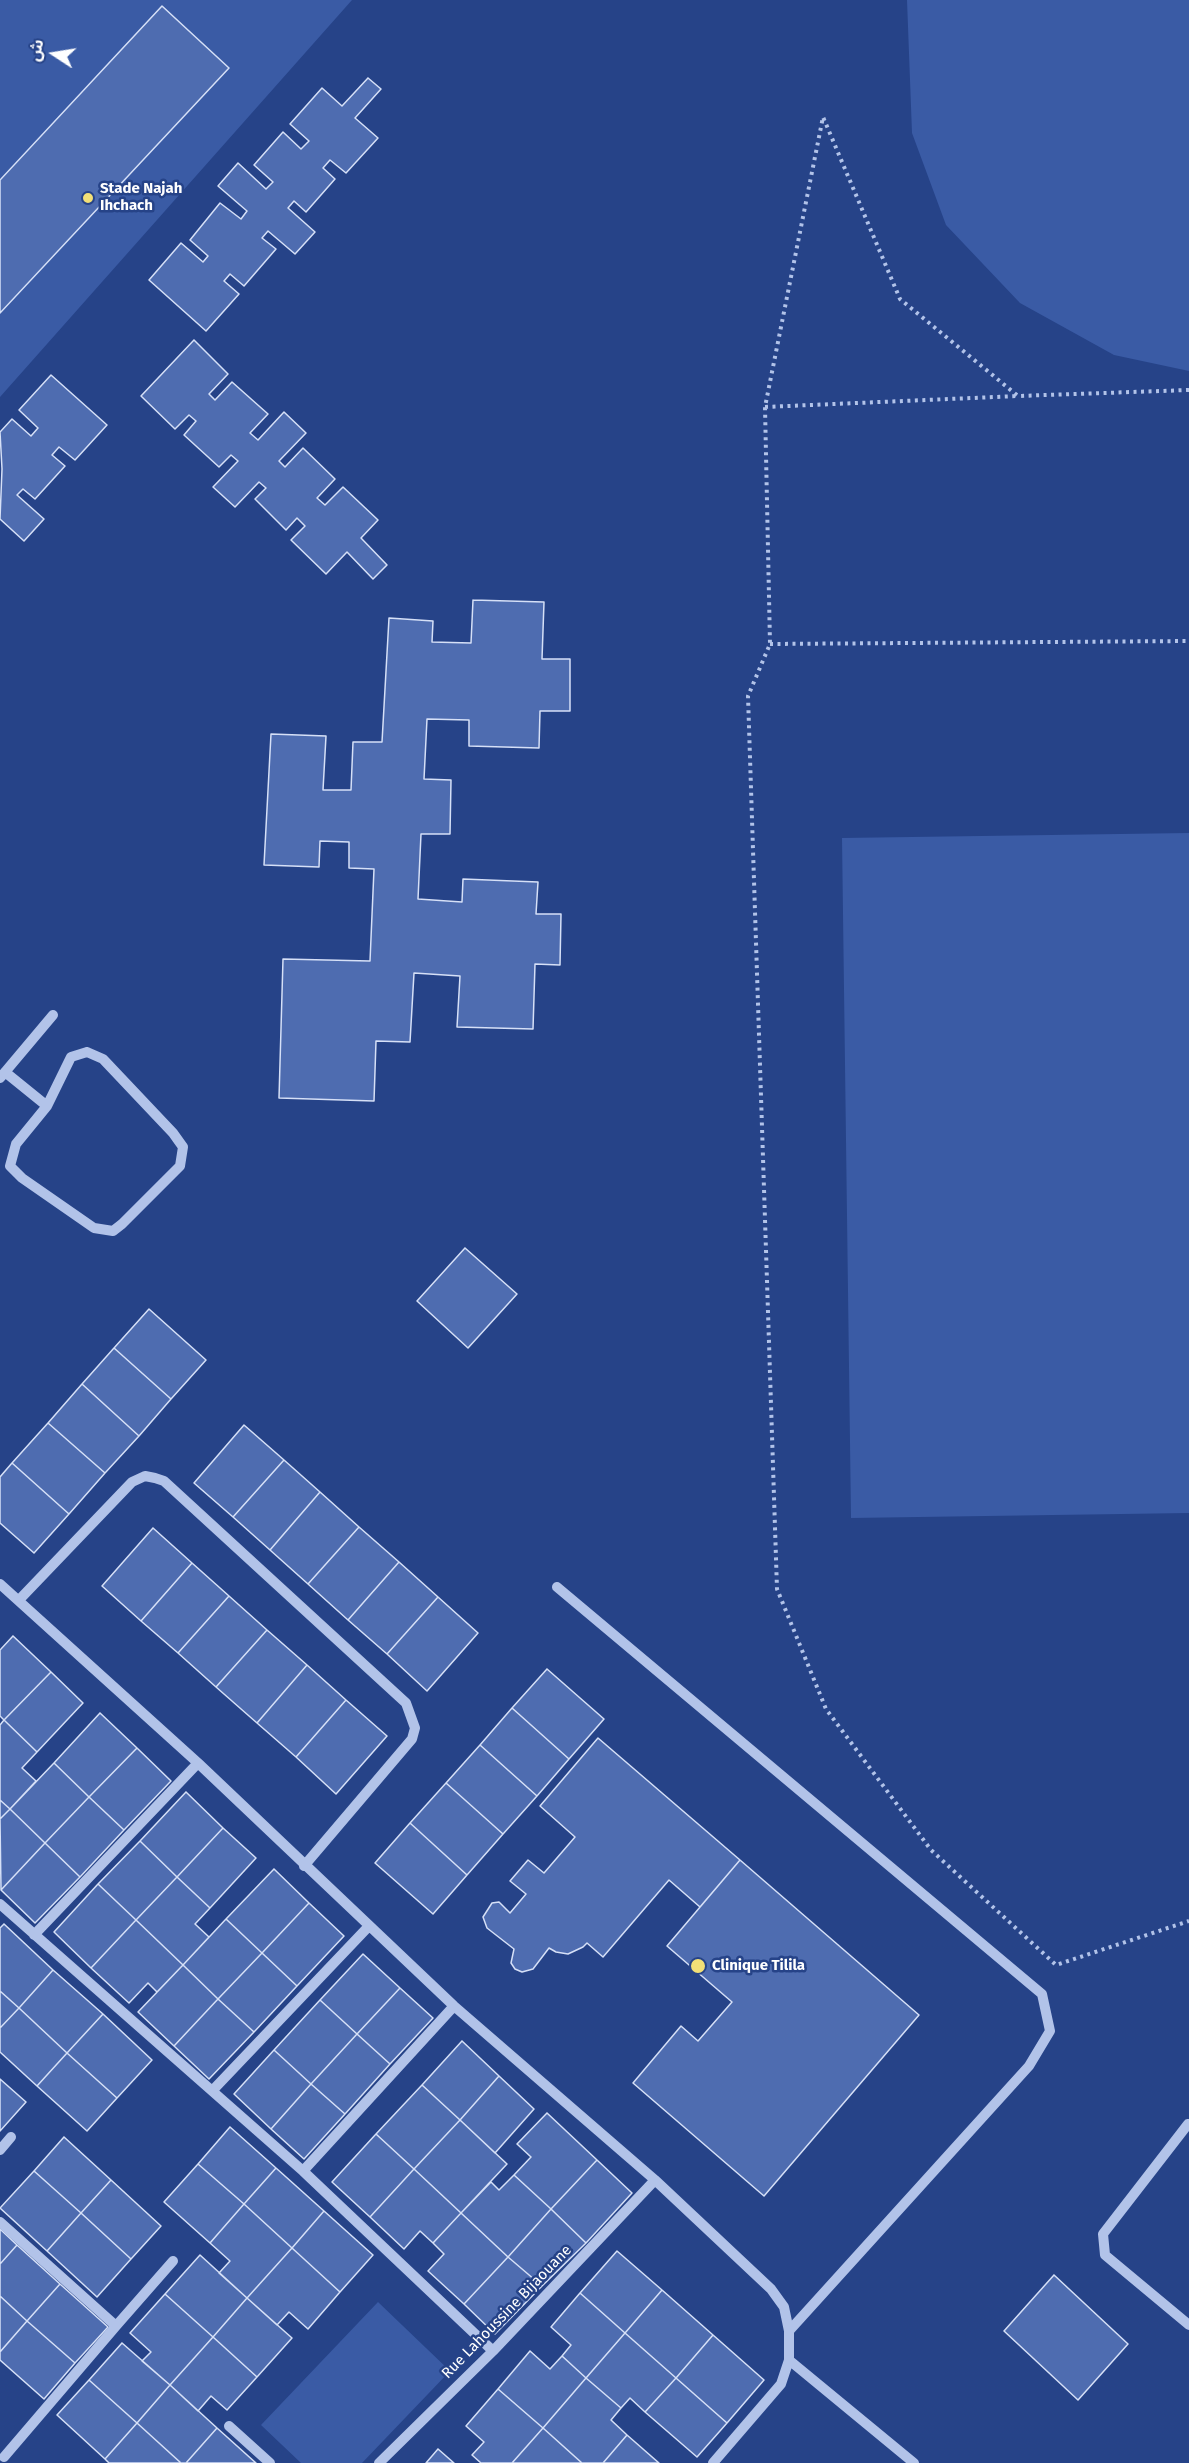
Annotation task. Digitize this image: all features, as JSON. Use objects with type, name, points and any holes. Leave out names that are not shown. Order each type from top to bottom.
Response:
[{"type":"street","points":[[47,1106],[3,1075],[53,1015]]},
{"type":"street","points":[[87,1052],[95,1055],[103,1059],[173,1133],[183,1147],[180,1166],[113,1231],[94,1228],[22,1178],[10,1166],[16,1144],[47,1106],[71,1058],[87,1052]]},
{"type":"street","points":[[20,1600],[132,1482],[145,1476],[155,1478],[164,1481],[406,1703],[415,1728],[412,1738],[304,1866]]},
{"type":"street","points":[[557,1587],[1042,1994],[1050,2031],[1029,2066],[789,2331]]},
{"type":"street","points":[[2,1588],[20,1600],[198,1763],[454,2006],[655,2180],[771,2289],[784,2307],[789,2331],[789,2360],[781,2384],[713,2463]]},
{"type":"street","points":[[34,1935],[198,1763]]},
{"type":"street","points":[[0,1904],[303,2171],[493,2351]]},
{"type":"street","points":[[212,2091],[369,1926]]},
{"type":"street","points":[[303,2171],[454,2006]]},
{"type":"street","points":[[1188,2124],[1103,2234],[1105,2255],[1189,2325]]},
{"type":"street","points":[[0,2150],[11,2137]]},
{"type":"street","name":"Rue Lahoussine Bijaouane","points":[[379,2463],[493,2351],[655,2180]]},
{"type":"street","points":[[0,2222],[117,2326]]},
{"type":"street","points":[[5,2457],[173,2261]]},
{"type":"street","points":[[789,2360],[914,2463]]},
{"type":"street","points":[[229,2426],[270,2463]]},
{"type":"path","points":[[1018,396],[900,299],[823,117],[765,407],[770,644],[748,696],[777,1589],[826,1709],[931,1850],[1056,1965],[1189,1921]]},
{"type":"path","points":[[765,407],[1189,390]]},
{"type":"path","points":[[770,644],[1189,641]]},
{"type":"shaded area","name":"Stade Najah Ihchach","points":[[0,0],[352,0],[0,397]]},
{"type":"shaded area","points":[[907,0],[1189,0],[1189,371],[1114,355],[1020,303],[946,225],[912,133]]},
{"type":"shaded area","points":[[1189,833],[1189,1513],[851,1518],[842,838]]},
{"type":"shaded area","points":[[378,2302],[450,2371],[362,2463],[301,2463],[261,2425]]},
{"type":"building","points":[[162,6],[229,68],[0,313],[0,180]]},
{"type":"building","points":[[368,78],[381,89],[355,118],[378,138],[346,173],[330,160],[323,168],[335,179],[306,212],[294,201],[288,208],[315,232],[295,254],[268,231],[262,238],[276,249],[244,286],[230,274],[224,281],[239,294],[206,331],[149,280],[181,243],[203,262],[208,256],[190,240],[220,203],[241,219],[247,211],[218,186],[238,163],[266,189],[273,182],[254,165],[283,132],[301,149],[309,141],[290,124],[322,88],[342,106]]},
{"type":"building","points":[[194,340],[228,374],[209,394],[215,400],[232,382],[268,414],[250,433],[258,440],[284,412],[306,433],[279,461],[285,467],[303,448],[335,479],[317,498],[325,505],[343,487],[378,520],[361,538],[387,565],[373,579],[347,552],[326,574],[291,540],[305,526],[297,518],[286,530],[255,499],[266,488],[259,482],[235,507],[213,487],[238,461],[231,455],[219,467],[184,435],[196,421],[189,415],[175,429],[141,396]]},
{"type":"building","points":[[51,375],[107,425],[75,460],[59,447],[52,455],[65,466],[35,499],[23,489],[17,495],[44,519],[24,541],[0,519],[2,469],[0,432],[12,419],[31,436],[38,428],[19,410]]},
{"type":"building","points":[[473,600],[544,602],[542,659],[570,659],[570,711],[540,711],[539,748],[469,746],[469,720],[427,719],[424,779],[451,780],[450,834],[421,834],[418,899],[462,902],[463,879],[538,882],[536,914],[561,914],[560,965],[535,964],[533,1029],[457,1027],[460,976],[414,973],[410,1042],[376,1041],[374,1101],[279,1098],[283,959],[370,961],[374,869],[349,868],[349,842],[320,841],[319,867],[264,865],[271,734],[326,736],[323,790],[351,790],[353,742],[382,742],[389,618],[433,621],[432,642],[471,643]]},
{"type":"building","points":[[465,1248],[517,1294],[468,1348],[417,1301]]},
{"type":"building","points":[[149,1309],[206,1360],[171,1399],[114,1348]]},
{"type":"building","points":[[114,1348],[171,1399],[139,1436],[82,1384]]},
{"type":"building","points":[[82,1384],[139,1436],[105,1473],[48,1423]]},
{"type":"building","points":[[48,1423],[105,1473],[69,1514],[12,1463]]},
{"type":"building","points":[[244,1425],[284,1460],[233,1517],[194,1483]]},
{"type":"building","points":[[284,1460],[320,1492],[270,1550],[233,1517]]},
{"type":"building","points":[[12,1463],[69,1514],[34,1553],[0,1523],[0,1477]]},
{"type":"building","points":[[320,1492],[359,1527],[308,1584],[270,1550]]},
{"type":"building","points":[[359,1527],[399,1562],[348,1620],[308,1584]]},
{"type":"building","points":[[153,1528],[192,1563],[141,1621],[102,1586]]},
{"type":"building","points":[[399,1562],[438,1597],[387,1654],[348,1620]]},
{"type":"building","points":[[192,1563],[229,1596],[178,1653],[141,1621]]},
{"type":"building","points":[[229,1596],[267,1630],[216,1687],[178,1653]]},
{"type":"building","points":[[438,1597],[478,1633],[427,1691],[387,1654]]},
{"type":"building","points":[[267,1630],[307,1665],[257,1723],[216,1687]]},
{"type":"building","points":[[13,1636],[51,1672],[4,1720],[0,1716],[0,1650]]},
{"type":"building","points":[[307,1665],[346,1700],[296,1757],[257,1723]]},
{"type":"building","points":[[547,1669],[604,1719],[569,1759],[512,1708]]},
{"type":"building","points":[[51,1672],[83,1703],[37,1752],[4,1720]]},
{"type":"building","points":[[346,1700],[387,1736],[336,1794],[296,1757]]},
{"type":"building","points":[[512,1708],[569,1759],[537,1796],[480,1745]]},
{"type":"building","points":[[100,1713],[137,1748],[89,1797],[54,1763]]},
{"type":"building","points":[[4,1720],[37,1752],[22,1768],[36,1781],[10,1809],[0,1800],[0,1725]]},
{"type":"building","points":[[598,1738],[740,1860],[700,1907],[669,1880],[603,1957],[587,1943],[568,1954],[549,1948],[533,1969],[522,1972],[515,1969],[511,1963],[514,1949],[487,1928],[483,1917],[492,1903],[499,1902],[510,1913],[526,1894],[510,1881],[528,1860],[544,1873],[575,1837],[540,1806]]},
{"type":"building","points":[[480,1745],[537,1796],[503,1834],[446,1783]]},
{"type":"building","points":[[137,1748],[171,1781],[124,1830],[89,1797]]},
{"type":"building","points":[[54,1763],[89,1797],[45,1843],[10,1809]]},
{"type":"building","points":[[446,1783],[503,1834],[467,1875],[410,1823]]},
{"type":"building","points":[[186,1792],[223,1828],[177,1877],[140,1841]]},
{"type":"building","points":[[89,1797],[124,1830],[80,1877],[45,1843]]},
{"type":"building","points":[[0,1800],[10,1809],[0,1819]]},
{"type":"building","points":[[10,1809],[45,1843],[1,1890],[0,1819]]},
{"type":"building","points":[[410,1823],[467,1875],[433,1914],[375,1863]]},
{"type":"building","points":[[223,1828],[256,1858],[210,1908],[177,1877]]},
{"type":"building","points":[[140,1841],[177,1877],[136,1920],[98,1884]]},
{"type":"building","points":[[45,1843],[80,1877],[35,1923],[1,1890]]},
{"type":"building","points":[[740,1860],[919,2015],[764,2196],[633,2083],[681,2026],[698,2041],[732,2002],[667,1946]]},
{"type":"building","points":[[274,1869],[309,1903],[262,1953],[226,1919]]},
{"type":"building","points":[[177,1877],[210,1908],[195,1924],[209,1937],[183,1965],[136,1920]]},
{"type":"building","points":[[98,1884],[136,1920],[91,1968],[54,1932]]},
{"type":"building","points":[[309,1903],[344,1936],[297,1986],[262,1953]]},
{"type":"building","points":[[226,1919],[262,1953],[218,1999],[183,1965]]},
{"type":"building","points":[[136,1920],[183,1965],[157,1992],[148,1983],[129,2003],[91,1968]]},
{"type":"building","points":[[4,1924],[53,1970],[19,2008],[0,1991],[0,1928]]},
{"type":"building","points":[[262,1953],[297,1986],[254,2032],[218,1999]]},
{"type":"building","points":[[363,1954],[400,1988],[357,2034],[320,2000]]},
{"type":"building","points":[[183,1965],[218,1999],[174,2046],[138,2012]]},
{"type":"building","points":[[53,1970],[103,2014],[67,2053],[19,2008]]},
{"type":"building","points":[[400,1988],[433,2018],[390,2064],[357,2034]]},
{"type":"building","points":[[0,1991],[19,2008],[0,2028]]},
{"type":"building","points":[[218,1999],[254,2032],[209,2079],[174,2046]]},
{"type":"building","points":[[320,2000],[357,2034],[311,2084],[274,2050]]},
{"type":"building","points":[[19,2008],[67,2053],[37,2086],[0,2052],[0,2028]]},
{"type":"building","points":[[103,2014],[152,2060],[117,2098],[67,2053]]},
{"type":"building","points":[[357,2034],[390,2064],[345,2114],[311,2084]]},
{"type":"building","points":[[462,2041],[499,2076],[460,2120],[422,2085]]},
{"type":"building","points":[[274,2050],[311,2084],[271,2129],[234,2094]]},
{"type":"building","points":[[67,2053],[117,2098],[87,2131],[37,2086]]},
{"type":"building","points":[[499,2076],[534,2109],[495,2153],[460,2120]]},
{"type":"building","points":[[0,2079],[26,2102],[0,2131]]},
{"type":"building","points":[[311,2084],[345,2114],[304,2159],[271,2129]]},
{"type":"building","points":[[422,2085],[460,2120],[414,2169],[376,2134]]},
{"type":"building","points":[[547,2113],[597,2160],[551,2209],[514,2175],[531,2157],[517,2144]]},
{"type":"building","points":[[460,2120],[507,2164],[461,2213],[414,2169]]},
{"type":"building","points":[[230,2127],[276,2168],[244,2204],[198,2164]]},
{"type":"building","points":[[376,2134],[414,2169],[370,2217],[332,2182]]},
{"type":"building","points":[[64,2137],[111,2180],[81,2213],[34,2171]]},
{"type":"building","points":[[597,2160],[632,2193],[586,2243],[551,2209]]},
{"type":"building","points":[[198,2164],[244,2204],[210,2243],[164,2202]]},
{"type":"building","points":[[276,2168],[324,2211],[292,2248],[244,2204]]},
{"type":"building","points":[[414,2169],[461,2213],[433,2243],[420,2231],[404,2249],[370,2217]]},
{"type":"building","points":[[34,2171],[81,2213],[47,2251],[0,2208]]},
{"type":"building","points":[[514,2175],[551,2209],[508,2257],[461,2213],[491,2182],[499,2190]]},
{"type":"building","points":[[111,2180],[161,2226],[131,2259],[81,2213]]},
{"type":"building","points":[[244,2204],[292,2248],[247,2298],[219,2273],[230,2261],[210,2243]]},
{"type":"building","points":[[551,2209],[586,2243],[542,2286],[508,2257]]},
{"type":"building","points":[[324,2211],[373,2255],[340,2292],[292,2248]]},
{"type":"building","points":[[81,2213],[131,2259],[97,2297],[47,2251]]},
{"type":"building","points":[[461,2213],[508,2257],[464,2304],[428,2271],[444,2254],[433,2243]]},
{"type":"building","points":[[0,2229],[17,2245],[0,2264]]},
{"type":"building","points":[[17,2245],[60,2284],[27,2321],[0,2296],[0,2264]]},
{"type":"building","points":[[292,2248],[340,2292],[308,2329],[289,2312],[277,2325],[247,2298]]},
{"type":"building","points":[[617,2251],[662,2290],[625,2333],[580,2293]]},
{"type":"building","points":[[200,2255],[247,2298],[213,2337],[165,2294]]},
{"type":"building","points":[[508,2257],[542,2286],[495,2334],[464,2304]]},
{"type":"building","points":[[1054,2275],[1128,2344],[1078,2400],[1004,2331]]},
{"type":"building","points":[[60,2284],[108,2327],[75,2363],[27,2321]]},
{"type":"building","points":[[662,2290],[713,2335],[676,2378],[625,2333]]},
{"type":"building","points":[[580,2293],[625,2333],[586,2378],[562,2356],[571,2345],[551,2327]]},
{"type":"building","points":[[165,2294],[213,2337],[170,2385],[142,2361],[151,2352],[130,2333]]},
{"type":"building","points":[[0,2296],[27,2321],[0,2352]]},
{"type":"building","points":[[247,2298],[292,2338],[257,2377],[213,2337]]},
{"type":"building","points":[[27,2321],[75,2363],[44,2399],[0,2360],[0,2352]]},
{"type":"building","points":[[625,2333],[676,2378],[645,2412],[630,2398],[621,2408],[586,2378]]},
{"type":"building","points":[[713,2335],[764,2380],[727,2423],[676,2378]]},
{"type":"building","points":[[213,2337],[257,2377],[227,2410],[211,2396],[198,2411],[170,2385]]},
{"type":"building","points":[[122,2343],[170,2385],[137,2423],[89,2380]]},
{"type":"building","points":[[530,2351],[550,2369],[562,2356],[586,2378],[543,2428],[498,2389]]},
{"type":"building","points":[[586,2378],[621,2408],[611,2420],[627,2435],[603,2463],[582,2463],[543,2428]]},
{"type":"building","points":[[676,2378],[727,2423],[697,2457],[645,2412]]},
{"type":"building","points":[[89,2380],[137,2423],[105,2459],[57,2415]]},
{"type":"building","points":[[170,2385],[217,2428],[186,2463],[181,2463],[137,2423]]},
{"type":"building","points":[[498,2389],[543,2428],[512,2463],[481,2463],[472,2455],[484,2442],[466,2426]]},
{"type":"building","points":[[137,2423],[181,2463],[109,2463],[105,2459]]},
{"type":"building","points":[[217,2428],[256,2463],[186,2463]]},
{"type":"building","points":[[543,2428],[573,2455],[582,2463],[512,2463]]},
{"type":"building","points":[[627,2435],[659,2463],[603,2463]]},
{"type":"building","points":[[438,2449],[454,2463],[426,2463]]},
{"type":"place","name":"Stade Najah Ihchach","points":[[88,198]]},
{"type":"place","name":"Clinique Tilila","points":[[698,1966]]}]
